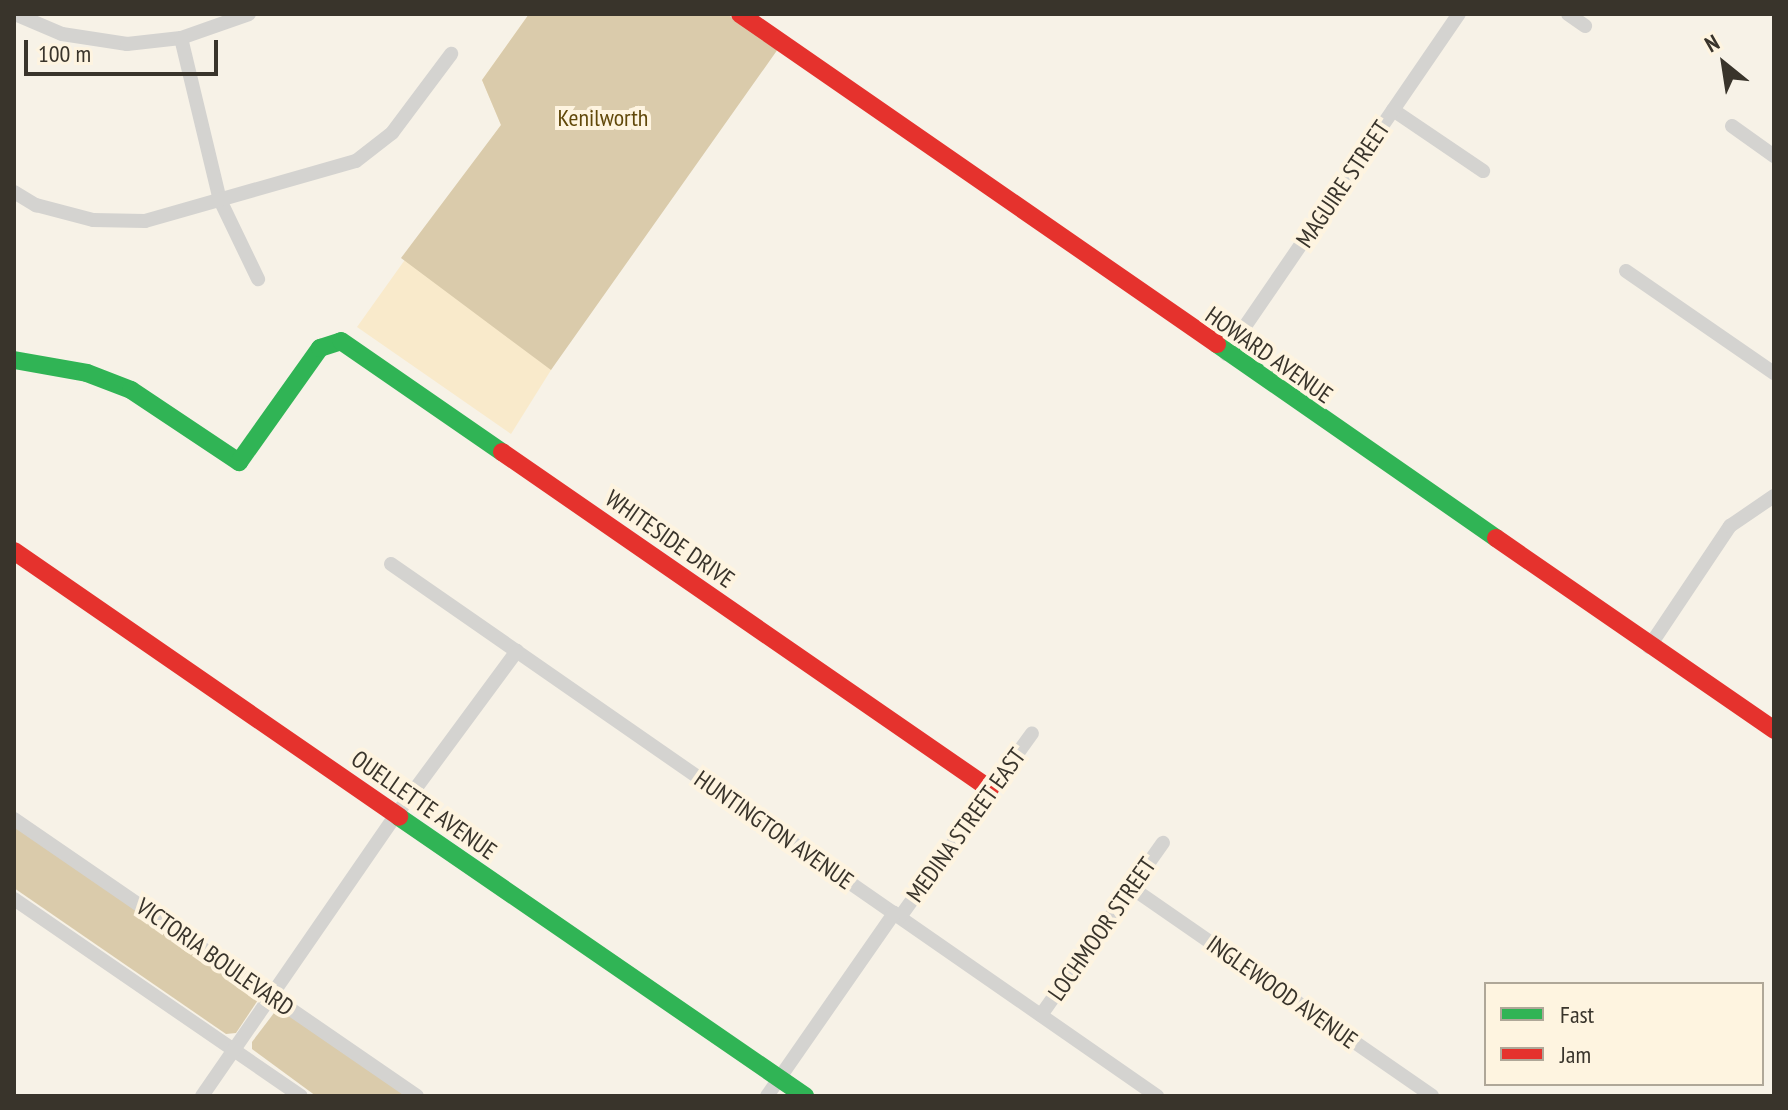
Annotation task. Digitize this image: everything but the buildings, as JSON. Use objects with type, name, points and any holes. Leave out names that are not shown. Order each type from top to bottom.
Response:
[{"type":"street","points":[[15,14],[62,34],[127,44],[181,38],[249,14]]},
{"type":"street","name":"HOWARD AVENUE","points":[[740,14],[1649,647],[1774,730]]},
{"type":"street","name":"MAGUIRE STREET","points":[[1226,354],[1459,14]]},
{"type":"street","points":[[1568,14],[1585,26]]},
{"type":"street","points":[[181,38],[220,200],[258,279]]},
{"type":"street","points":[[14,192],[36,205],[93,220],[145,221],[356,161],[392,133],[451,54]]},
{"type":"street","points":[[1393,110],[1483,171]]},
{"type":"street","points":[[1732,126],[1774,156]]},
{"type":"street","points":[[1626,271],[1774,373]]},
{"type":"street","name":"WHITESIDE DRIVE","points":[[14,360],[87,373],[131,390],[239,462],[320,348],[341,341],[990,789]]},
{"type":"street","points":[[1649,647],[1730,526],[1774,496]]},
{"type":"street","name":"OUELLETTE AVENUE","points":[[15,555],[805,1096]]},
{"type":"street","name":"HUNTINGTON AVENUE","points":[[391,564],[1157,1096]]},
{"type":"street","points":[[202,1096],[396,815],[517,651]]},
{"type":"street","name":"MEDINA STREET EAST","points":[[767,1096],[1032,733]]},
{"type":"street","name":"VICTORIA BOULEVARD","points":[[14,819],[417,1096]]},
{"type":"street","name":"LOCHMOOR STREET","points":[[1041,1015],[1163,843]]},
{"type":"street","name":"INGLEWOOD AVENUE","points":[[1132,888],[1432,1096]]},
{"type":"street","points":[[14,899],[301,1096]]},
{"type":"green space","name":"Kenilworth","points":[[529,14],[727,14],[551,370],[511,434],[357,327],[501,125],[482,80]]},
{"type":"green space","name":"Kenilworth","points":[[529,14],[727,14],[778,49],[551,370],[401,258],[501,125],[482,80]]},
{"type":"green space","points":[[14,824],[255,992],[258,1000],[236,1033],[226,1034],[14,888]]},
{"type":"green space","points":[[277,1009],[283,1010],[407,1096],[316,1096],[252,1049],[252,1042]]},
{"type":"traffic: fast","points":[[14,360],[87,373],[131,390],[239,462],[320,348],[341,341],[502,452]]},
{"type":"traffic: fast","points":[[1217,344],[1496,538]]},
{"type":"traffic: fast","points":[[399,817],[805,1096]]},
{"type":"traffic: jam","points":[[740,14],[1217,344]]},
{"type":"traffic: jam","points":[[502,452],[990,789]]},
{"type":"traffic: jam","points":[[1496,538],[1774,730]]},
{"type":"traffic: jam","points":[[14,551],[399,817]]}]
